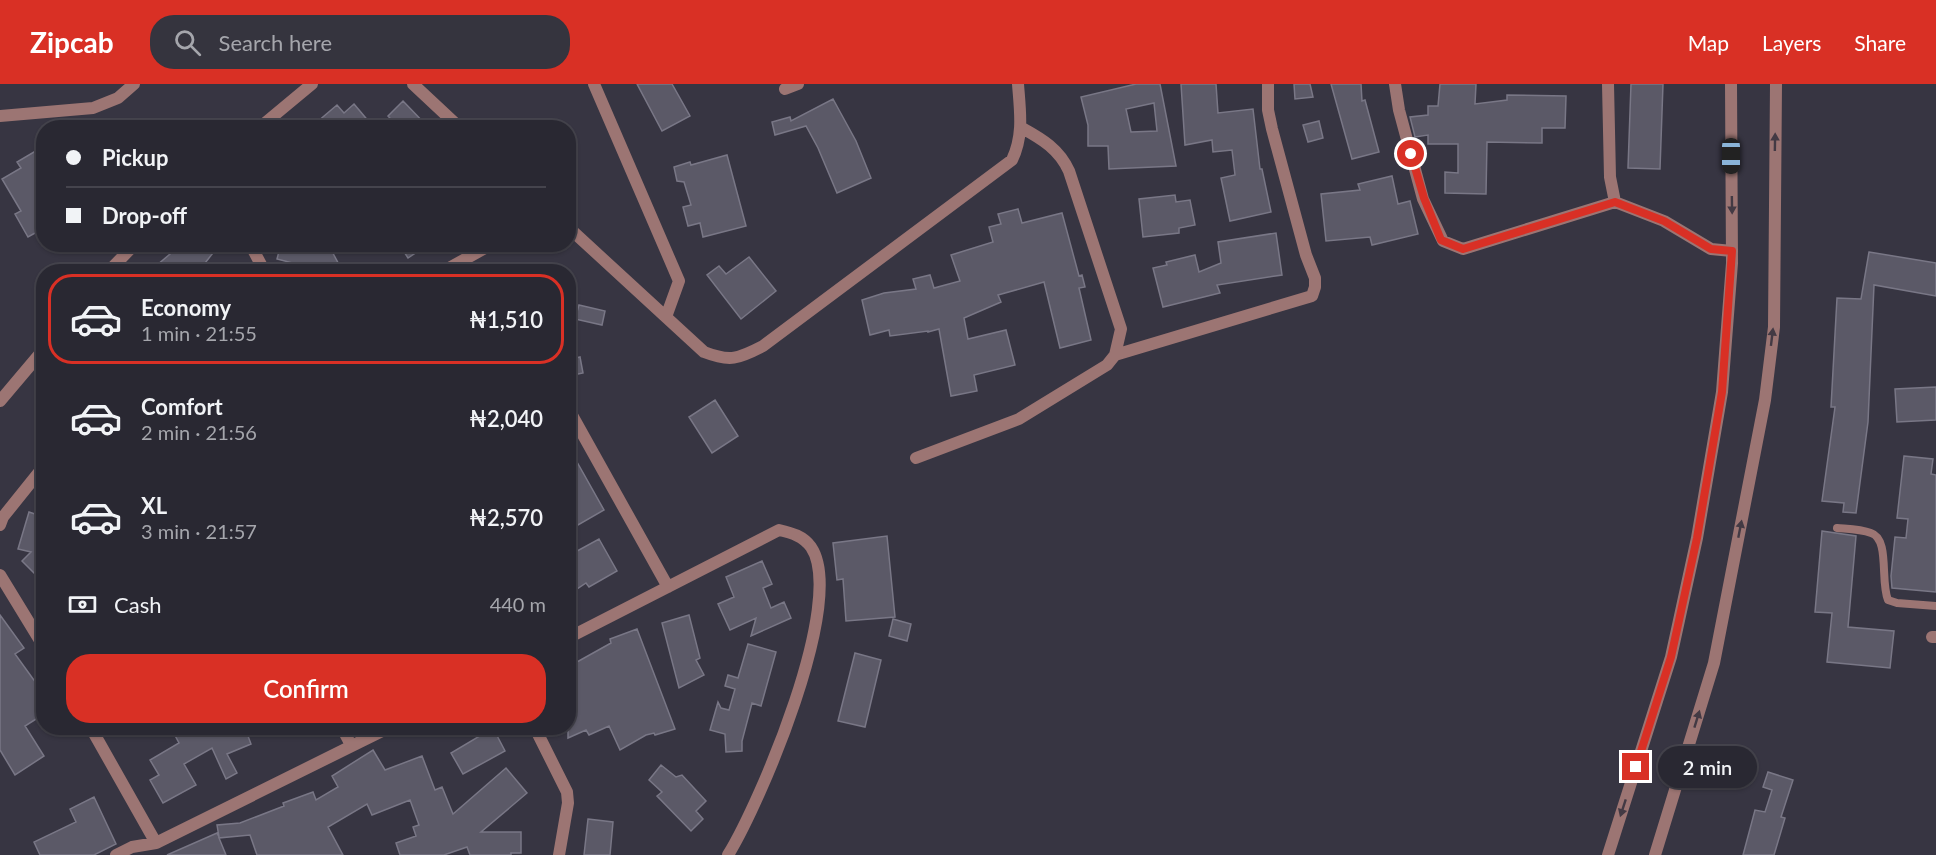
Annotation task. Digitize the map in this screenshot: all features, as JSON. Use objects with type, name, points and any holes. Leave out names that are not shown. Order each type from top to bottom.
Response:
[{"type":"street","points":[[0,116],[93,108],[118,98],[134,84]]},
{"type":"street","points":[[269,120],[312,84]]},
{"type":"street","points":[[413,84],[451,120]]},
{"type":"street","points":[[594,84],[679,281],[666,317]]},
{"type":"street","points":[[785,89],[798,84]]},
{"type":"street","points":[[576,234],[704,352],[722,359],[743,356],[763,346],[1012,160],[1019,146],[1022,128],[1018,84]]},
{"type":"street","points":[[1115,355],[1312,296],[1315,278],[1306,255],[1272,129],[1268,110],[1268,84]]},
{"type":"street","points":[[1395,84],[1399,110],[1424,198],[1443,242],[1463,249],[1615,202],[1664,221],[1711,249],[1732,251]]},
{"type":"street","points":[[1608,84],[1610,177],[1615,202]]},
{"type":"street","points":[[1608,855],[1671,657],[1697,538],[1722,392],[1732,251],[1731,84]]},
{"type":"street","points":[[1655,855],[1714,663],[1765,400],[1773,327],[1776,84]]},
{"type":"street","points":[[916,458],[1019,419],[1107,365],[1115,355],[1121,329],[1070,171],[1056,150],[1022,128]]},
{"type":"street","points":[[116,264],[127,252]]},
{"type":"street","points":[[456,264],[478,252]]},
{"type":"street","points":[[0,401],[36,358]]},
{"type":"street","points":[[576,422],[668,587]]},
{"type":"street","points":[[0,525],[3,517],[36,476]]},
{"type":"street","points":[[576,634],[779,530],[799,535],[811,547],[820,569],[819,595],[809,656],[791,716],[766,781],[728,855]]},
{"type":"street","points":[[0,575],[36,634]]},
{"type":"street","points":[[95,735],[156,843]]},
{"type":"street","points":[[346,735],[351,745]]},
{"type":"street","points":[[116,855],[156,843],[373,735]]},
{"type":"street","points":[[538,735],[567,792],[568,803],[559,855]]},
{"type":"lane","points":[[1837,528],[1872,533],[1878,537],[1883,545],[1884,589],[1888,600],[1897,603],[1936,606]]},
{"type":"building","points":[[637,84],[672,84],[690,116],[662,131]]},
{"type":"building","points":[[1136,84],[1160,84],[1176,166],[1109,169],[1108,146],[1088,146],[1088,125],[1081,97]],"holes":[[[1154,103],[1157,131],[1131,132],[1126,109]]]},
{"type":"building","points":[[1181,84],[1216,84],[1218,113],[1253,109],[1260,169],[1262,169],[1271,212],[1230,221],[1221,178],[1235,175],[1232,150],[1213,152],[1212,140],[1185,145]]},
{"type":"building","points":[[1294,84],[1310,84],[1313,97],[1295,99]]},
{"type":"building","points":[[1331,84],[1361,84],[1362,101],[1365,100],[1379,152],[1352,159]]},
{"type":"building","points":[[1440,84],[1476,84],[1475,104],[1507,100],[1507,95],[1566,96],[1565,128],[1542,128],[1542,143],[1487,142],[1486,194],[1445,193],[1445,172],[1458,173],[1458,144],[1428,144],[1428,135],[1415,137],[1410,117],[1428,115],[1428,106],[1438,106]]},
{"type":"building","points":[[1631,84],[1663,84],[1660,169],[1628,168]]},
{"type":"building","points":[[833,99],[856,141],[871,178],[837,193],[806,126],[775,135],[772,122],[790,117],[791,121]]},
{"type":"building","points":[[403,101],[421,120],[392,120],[388,116]]},
{"type":"building","points":[[354,104],[367,120],[319,120],[337,105],[344,113]]},
{"type":"building","points":[[1319,121],[1323,138],[1308,142],[1303,125]]},
{"type":"building","points":[[36,151],[36,232],[28,237],[15,214],[21,211],[2,179],[21,168],[17,162]]},
{"type":"building","points":[[727,155],[746,226],[703,237],[700,223],[688,226],[683,207],[691,205],[684,182],[677,181],[674,167],[690,162],[691,165]]},
{"type":"building","points":[[1392,176],[1398,204],[1410,201],[1418,234],[1372,245],[1370,237],[1326,241],[1321,194],[1360,190],[1358,184]]},
{"type":"building","points":[[1175,195],[1176,202],[1190,200],[1195,225],[1179,228],[1179,233],[1143,237],[1139,199]]},
{"type":"building","points":[[1018,209],[1022,223],[1062,213],[1079,276],[1082,275],[1085,287],[1079,288],[1091,340],[1060,348],[1044,282],[998,295],[1001,302],[964,318],[968,339],[1006,330],[1015,365],[974,375],[977,391],[951,396],[939,329],[890,336],[889,330],[870,335],[862,300],[884,293],[916,289],[913,279],[930,275],[934,288],[960,281],[951,255],[993,242],[989,227],[1001,224],[998,214]]},
{"type":"building","points":[[1276,233],[1282,275],[1217,285],[1220,293],[1163,307],[1153,268],[1167,265],[1166,262],[1195,255],[1199,272],[1221,263],[1218,242]]},
{"type":"building","points":[[172,252],[214,252],[204,264],[158,264]]},
{"type":"building","points":[[279,252],[332,252],[339,264],[296,264],[277,259]]},
{"type":"building","points":[[404,252],[417,252],[408,258]]},
{"type":"building","points":[[1869,252],[1936,263],[1936,296],[1874,285],[1868,422],[1856,513],[1843,512],[1844,503],[1822,501],[1835,407],[1831,407],[1837,298],[1861,299]]},
{"type":"building","points":[[749,257],[776,291],[741,319],[707,275],[719,266],[726,274]]},
{"type":"building","points":[[579,305],[605,311],[602,325],[576,319]]},
{"type":"building","points":[[580,357],[583,373],[576,374],[576,358]]},
{"type":"building","points":[[1936,387],[1936,420],[1897,422],[1895,389]]},
{"type":"building","points":[[715,400],[738,436],[712,453],[689,417]]},
{"type":"building","points":[[1904,456],[1933,459],[1931,474],[1936,475],[1936,592],[1892,588],[1895,537],[1906,538],[1908,519],[1897,518]]},
{"type":"building","points":[[576,460],[604,510],[578,525],[576,522]]},
{"type":"building","points":[[29,512],[36,514],[36,575],[22,561],[31,552],[18,549]]},
{"type":"building","points":[[1822,531],[1856,536],[1848,627],[1894,631],[1890,668],[1827,662],[1832,613],[1815,612]]},
{"type":"building","points":[[887,536],[895,617],[846,621],[843,579],[837,580],[833,543]]},
{"type":"building","points":[[599,539],[617,571],[589,587],[586,583],[576,590],[576,552]]},
{"type":"building","points":[[762,561],[772,584],[763,588],[771,608],[784,602],[791,618],[751,636],[756,618],[730,630],[718,604],[734,597],[726,577]]},
{"type":"building","points":[[0,615],[24,648],[15,654],[36,683],[36,719],[25,726],[44,756],[15,775],[0,750]]},
{"type":"building","points":[[689,615],[700,658],[696,660],[704,675],[679,688],[662,623]]},
{"type":"building","points":[[893,619],[911,624],[907,641],[889,636]]},
{"type":"building","points":[[637,629],[675,729],[655,735],[654,733],[646,735],[620,750],[609,726],[589,735],[586,730],[576,734],[576,663],[611,643],[610,639]]},
{"type":"building","points":[[748,644],[776,652],[761,706],[752,703],[742,741],[742,751],[726,752],[725,734],[710,730],[718,702],[721,708],[729,710],[735,689],[725,686],[728,675],[738,678]]},
{"type":"building","points":[[855,653],[881,660],[865,727],[838,721]]},
{"type":"building","points":[[175,735],[248,735],[251,744],[227,754],[237,773],[226,779],[212,748],[184,764],[196,785],[163,803],[150,780],[159,775],[150,760],[179,743]]},
{"type":"building","points":[[481,735],[497,735],[505,751],[463,774],[451,753]]},
{"type":"building","points":[[373,750],[385,770],[422,756],[435,790],[442,787],[453,814],[506,768],[527,793],[481,832],[521,832],[521,853],[470,855],[467,847],[444,855],[400,855],[396,843],[416,836],[413,827],[419,825],[410,800],[372,815],[367,804],[328,827],[343,855],[257,855],[250,835],[219,838],[226,855],[167,855],[217,833],[219,837],[217,825],[240,823],[313,792],[316,800],[338,787],[332,776]]},
{"type":"building","points":[[661,765],[676,777],[682,775],[706,801],[696,811],[703,819],[691,831],[657,796],[662,792],[649,780]]},
{"type":"building","points":[[1768,772],[1793,780],[1781,817],[1785,818],[1774,855],[1743,855],[1755,810],[1765,812],[1772,790],[1763,787]]},
{"type":"building","points":[[94,797],[116,844],[94,855],[40,855],[34,842],[76,822],[70,809]]},
{"type":"building","points":[[588,819],[613,822],[610,855],[584,855]]},
{"type":"route","points":[[1411,154],[1424,198],[1438,232],[1443,242],[1451,246],[1463,249],[1615,202],[1664,221],[1711,249],[1732,251],[1722,392],[1697,538],[1671,657],[1636,767]]}]
